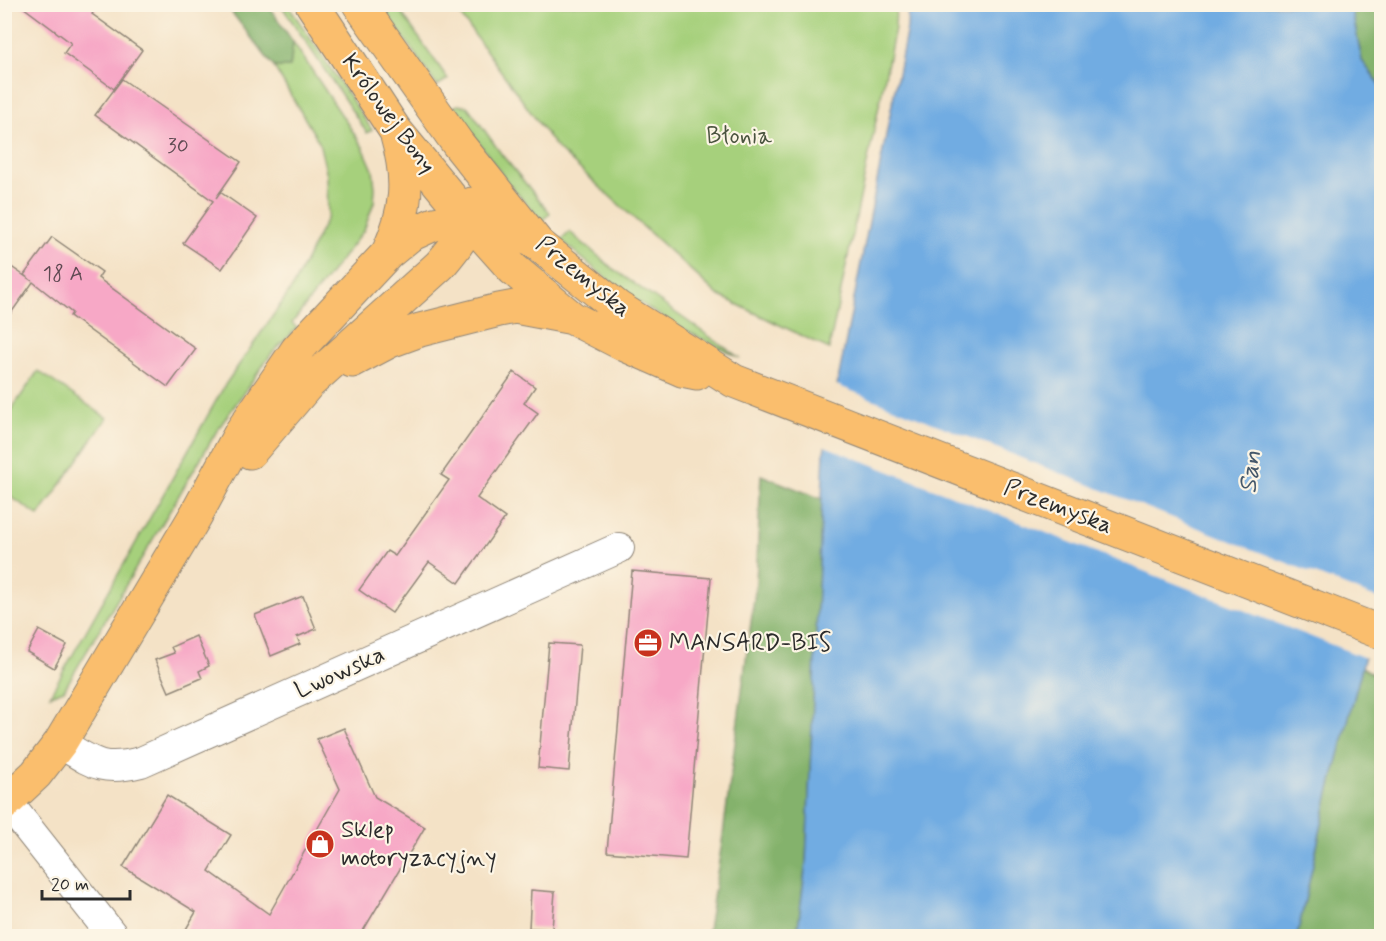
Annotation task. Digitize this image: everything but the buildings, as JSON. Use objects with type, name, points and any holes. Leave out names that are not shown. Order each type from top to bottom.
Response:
[{"type":"main road","name":"Królowej Bony","points":[[312,4],[395,130],[470,221]]},
{"type":"main road","name":"Królowej Bony","points":[[359,4],[458,144]]},
{"type":"main road","points":[[388,253],[404,209],[406,193],[402,153],[395,130]]},
{"type":"main road","points":[[196,515],[308,384],[440,265],[459,244],[470,221],[472,203],[471,184],[458,144]]},
{"type":"main road","name":"Przemyska","points":[[458,144],[538,244],[617,307],[747,386]]},
{"type":"main road","points":[[6,803],[36,774],[60,743],[196,515],[241,432],[297,350],[388,253],[410,235],[434,224],[470,221],[505,227],[538,244]]},
{"type":"main road","name":"Przemyska","points":[[470,221],[513,268],[572,318],[625,345],[682,370],[747,386],[1382,633]]},
{"type":"main road","points":[[308,384],[390,341],[452,321],[515,307],[572,318]]},
{"type":"street","name":"Lwowska","points":[[60,743],[102,766],[120,767],[141,762],[619,548]]},
{"type":"street","points":[[6,803],[113,936]]},
{"type":"green space","points":[[226,5],[268,5],[293,42],[290,67],[274,67]]},
{"type":"green space","points":[[281,5],[288,5],[372,130],[367,133]]},
{"type":"green space","points":[[381,5],[396,5],[448,79],[437,86]]},
{"type":"green space","name":"Błonia","points":[[453,5],[896,5],[895,28],[829,349],[718,295],[556,147]]},
{"type":"green space","points":[[1351,5],[1381,5],[1381,86],[1362,61]]},
{"type":"green space","points":[[293,42],[363,147],[373,170],[374,202],[364,230],[292,323],[297,328],[272,353],[218,429],[64,690],[50,695],[225,385],[292,288],[328,216],[327,175],[319,142],[274,67],[290,67]]},
{"type":"green space","points":[[458,105],[468,107],[502,155],[550,213],[542,221],[508,183],[453,107]]},
{"type":"green space","points":[[570,232],[612,268],[740,358],[665,319],[621,289],[561,240]]},
{"type":"green space","points":[[38,371],[107,418],[39,516],[4,492],[5,419]]},
{"type":"green space","points":[[761,475],[822,499],[806,862],[797,936],[707,936],[722,842],[756,584]]},
{"type":"green space","points":[[1362,667],[1381,679],[1381,936],[1297,936],[1328,797]]},
{"type":"water","name":"San","points":[[908,5],[1351,5],[1362,61],[1381,86],[1381,595],[1328,797],[1297,936],[797,936],[806,862],[824,452],[907,28]]},
{"type":"pier","points":[[834,384],[1381,600],[1382,607],[1368,659],[822,445]]},
{"type":"place","name":"MANSARD-BIS","points":[[648,643]]},
{"type":"place","name":"Sklep motoryzacyjny","points":[[320,844]]}]
